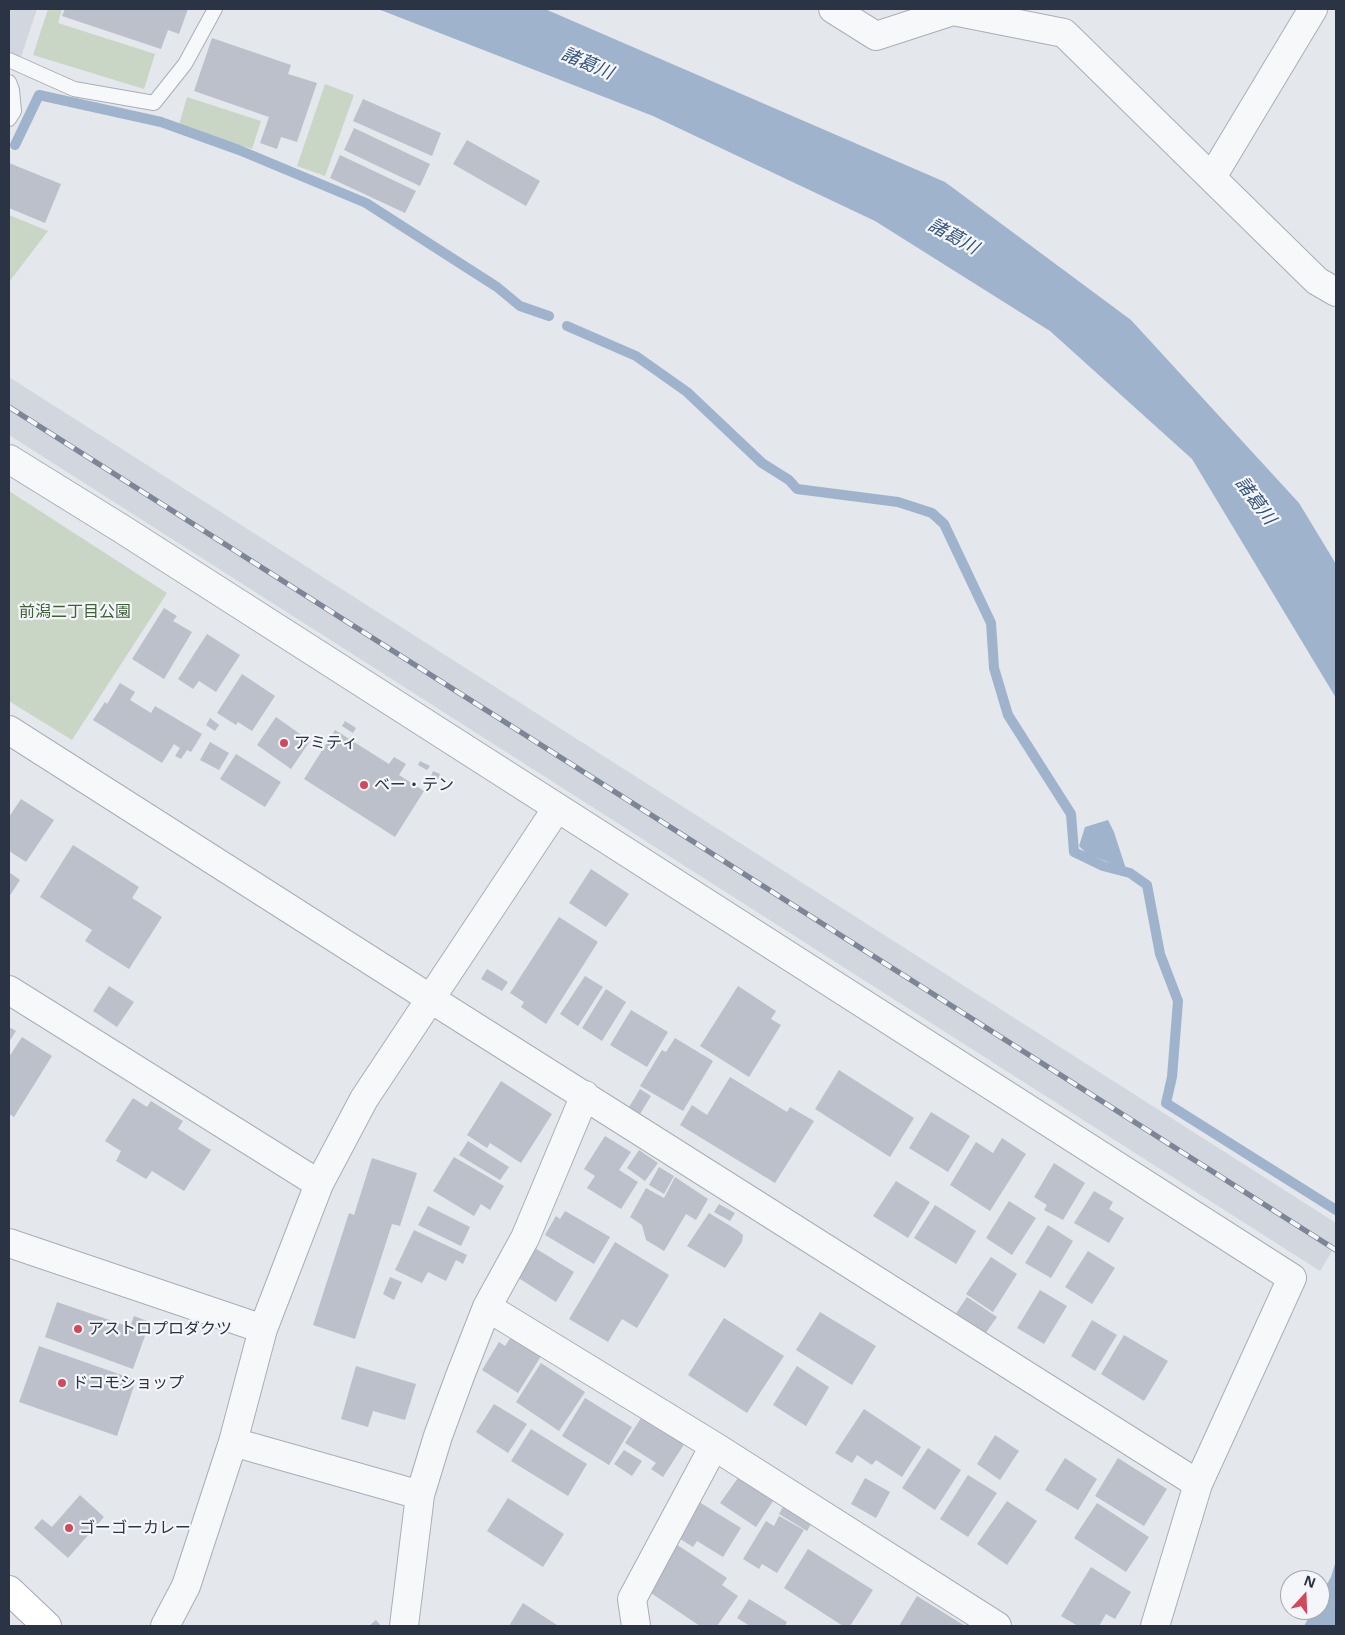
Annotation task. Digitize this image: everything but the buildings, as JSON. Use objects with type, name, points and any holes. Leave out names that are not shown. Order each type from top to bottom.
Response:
[{"type":"main road","points":[[9,1590],[48,1626]]},
{"type":"street","points":[[833,9],[876,36],[953,11],[1064,33],[1317,281],[1336,292]]},
{"type":"street","points":[[1212,177],[1313,9]]},
{"type":"street","points":[[9,459],[147,545],[1292,1278],[1198,1484],[1155,1626]]},
{"type":"street","points":[[9,730],[1198,1484]]},
{"type":"street","points":[[164,1626],[186,1586],[233,1442],[264,1329],[319,1184],[364,1099],[556,808]]},
{"type":"street","points":[[9,990],[319,1184]]},
{"type":"street","points":[[404,1626],[420,1495],[456,1384],[487,1307],[525,1238],[585,1095]]},
{"type":"street","points":[[9,1243],[264,1329]]},
{"type":"street","points":[[487,1307],[714,1446],[997,1626]]},
{"type":"street","points":[[233,1442],[420,1495]]},
{"type":"street","points":[[636,1626],[632,1599],[714,1446]]},
{"type":"lane","points":[[9,60],[74,90],[154,103],[185,64],[215,9]]},
{"type":"lane","points":[[9,82],[12,90],[14,111],[9,119]]},
{"type":"shaded area","points":[[9,9],[37,9],[21,57],[9,52]]},
{"type":"shaded area","points":[[9,377],[1336,1223],[1336,1245],[1320,1271],[9,435]]},
{"type":"green space","points":[[48,9],[62,9],[58,23],[155,54],[144,89],[33,55]]},
{"type":"green space","points":[[325,84],[354,95],[325,176],[297,166]]},
{"type":"green space","points":[[187,97],[261,121],[252,149],[179,125]]},
{"type":"green space","points":[[9,215],[48,231],[9,282]]},
{"type":"green space","name":"前潟二丁目公園","points":[[9,491],[167,593],[72,740],[9,701]]},
{"type":"water","name":"諸葛川","points":[[378,9],[545,9],[945,182],[1131,320],[1299,503],[1336,564],[1336,698],[1192,459],[1050,331],[875,221],[653,116]]},
{"type":"water","points":[[1108,820],[1126,869],[1087,854],[1079,846],[1085,827]]},
{"type":"water","points":[[1336,1561],[1336,1626],[1304,1626],[1307,1620],[1330,1620],[1331,1577]]},
{"type":"waterway","points":[[15,145],[39,95],[161,122],[239,150],[366,203],[497,287],[520,306],[549,316]]},
{"type":"waterway","points":[[567,326],[636,356],[687,392],[762,463],[789,480],[797,489],[898,502],[932,513],[944,524],[991,623],[994,668],[1008,715],[1071,814],[1074,852],[1103,866],[1130,873],[1147,885],[1160,954],[1178,1001],[1172,1077],[1166,1103],[1336,1210]]},
{"type":"railway","points":[[9,407],[1336,1250]]},
{"type":"place","name":"アミティ","points":[[284,743]]},
{"type":"place","name":"ベー・テン","points":[[364,785]]},
{"type":"place","name":"アストロプロダクツ","points":[[78,1329]]},
{"type":"place","name":"ドコモショップ","points":[[62,1383]]},
{"type":"place","name":"ゴーゴーカレー","points":[[69,1528]]}]
